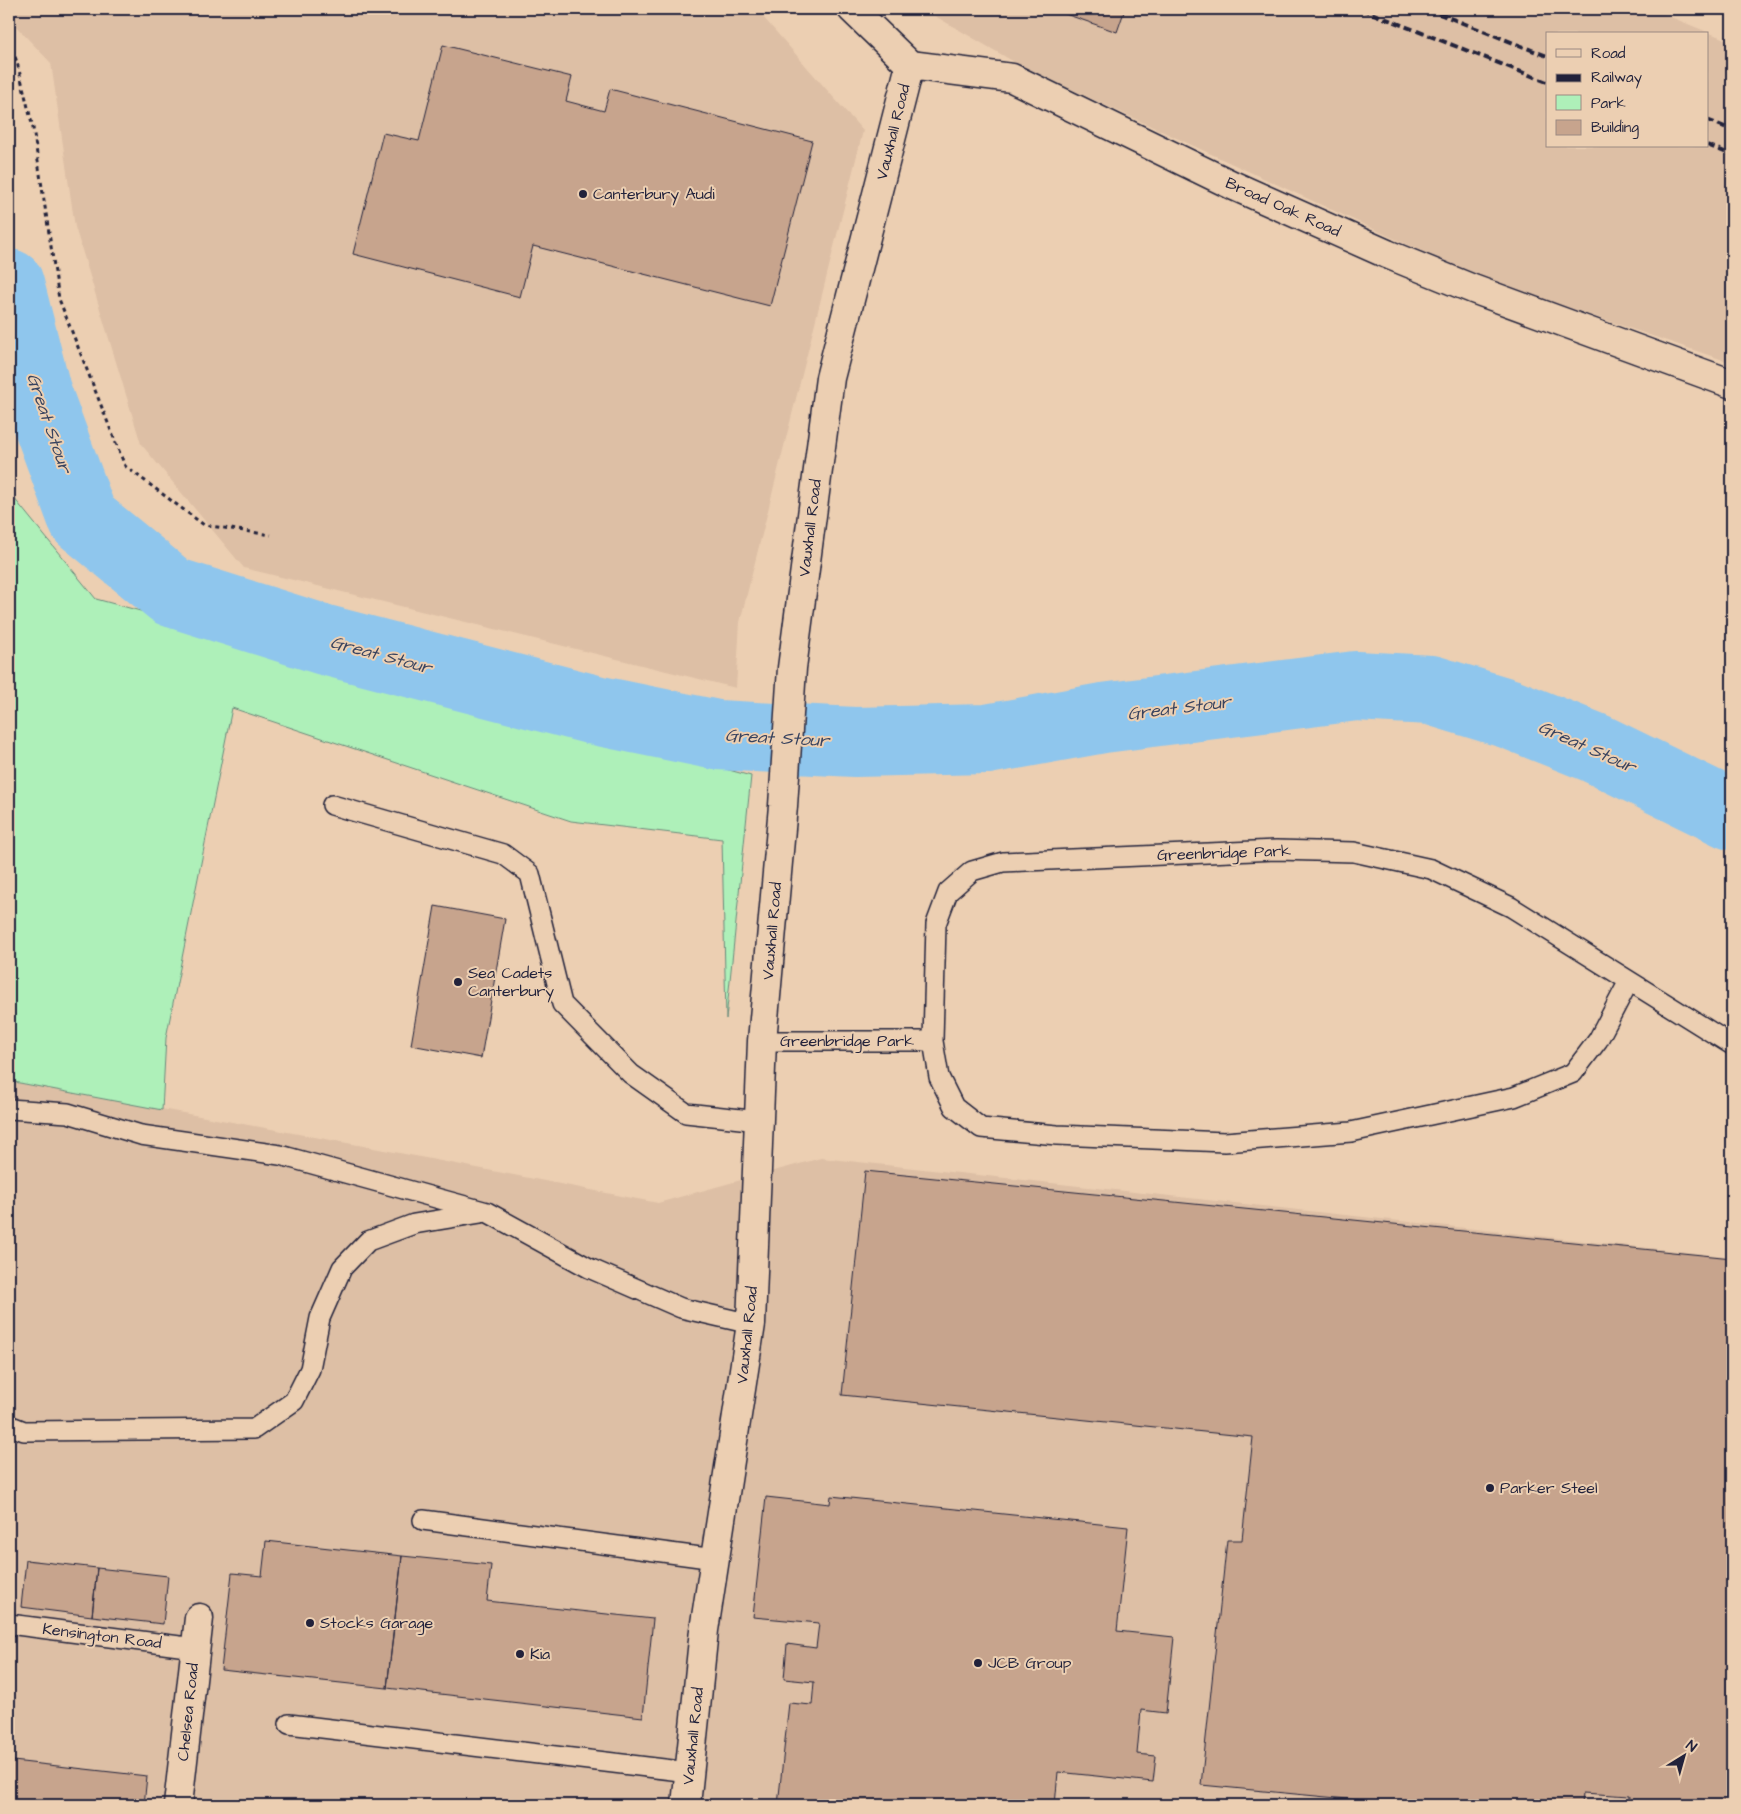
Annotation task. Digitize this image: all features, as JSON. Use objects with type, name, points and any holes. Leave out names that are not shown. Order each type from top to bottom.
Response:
[{"type":"street","points":[[852,9],[910,65]]},
{"type":"street","name":"Broad Oak Road","points":[[910,65],[1012,78],[1232,185],[1388,254],[1473,289],[1732,384]]},
{"type":"street","name":"Vauxhall Road","points":[[686,1805],[704,1630],[751,1324],[762,1041],[783,806],[792,668],[830,378],[910,65]]},
{"type":"street","name":"Chelsea Road","points":[[178,1805],[199,1618]]},
{"type":"lane","points":[[332,805],[503,854],[530,874],[562,1004],[631,1074],[686,1113],[758,1121]]},
{"type":"lane","name":"Greenbridge Park","points":[[1629,981],[1598,1040],[1573,1073],[1514,1097],[1351,1132],[1225,1142],[1057,1135],[982,1128],[954,1107],[939,1077],[933,1041],[936,924],[948,892],[972,871],[1003,862],[1276,850],[1354,852],[1431,869],[1511,907],[1732,1044]]},
{"type":"lane","name":"Greenbridge Park","points":[[762,1041],[933,1041]]},
{"type":"lane","points":[[9,1108],[68,1113],[141,1135],[280,1156],[487,1212],[589,1268],[681,1308],[751,1324]]},
{"type":"lane","points":[[9,1425],[24,1431],[254,1429],[294,1401],[310,1369],[320,1318],[342,1268],[368,1241],[414,1224],[487,1212]]},
{"type":"lane","points":[[423,1520],[715,1559]]},
{"type":"lane","name":"Kensington Road","points":[[9,1624],[196,1648]]},
{"type":"lane","points":[[289,1724],[690,1772]]},
{"type":"path","points":[[9,42],[18,62],[33,128],[59,299],[125,466],[204,525],[271,535]]},
{"type":"shaded area","points":[[9,9],[756,9],[863,131],[740,622],[736,688],[244,568],[141,444],[75,227],[51,63],[9,19]]},
{"type":"shaded area","points":[[923,9],[1651,9],[1707,32],[1546,32],[1546,148],[1708,148],[1708,32],[1732,42],[1732,363],[1475,276],[1023,67]]},
{"type":"shaded area","points":[[9,1081],[358,1145],[658,1203],[821,1158],[1732,1257],[1732,1805],[9,1805]]},
{"type":"green space","points":[[9,492],[96,599],[751,776],[726,1019],[722,839],[571,821],[232,708],[166,1038],[162,1110],[9,1081]]},
{"type":"building","points":[[1051,9],[1125,9],[1117,32]]},
{"type":"building","name":"Canterbury Audi","points":[[443,45],[572,77],[566,101],[604,111],[610,89],[812,141],[770,306],[533,246],[520,297],[353,254],[383,133],[419,141]]},
{"type":"building","name":"Sea Cadets Canterbury","points":[[435,906],[505,919],[481,1058],[411,1045]]},
{"type":"building","name":"Parker Steel","points":[[865,1171],[1732,1258],[1732,1805],[1629,1805],[1630,1796],[1583,1793],[1582,1805],[1410,1805],[1201,1785],[1227,1540],[1242,1540],[1253,1437],[842,1395]]},
{"type":"building","name":"JCB Group","points":[[831,1496],[1128,1527],[1117,1631],[1174,1637],[1166,1713],[1141,1710],[1137,1754],[1156,1756],[1153,1782],[1058,1772],[1055,1805],[778,1805],[789,1703],[812,1705],[814,1682],[784,1679],[787,1644],[816,1648],[819,1623],[753,1617],[766,1497],[830,1504]]},
{"type":"building","name":"Stocks Garage","points":[[266,1541],[402,1556],[387,1688],[221,1670],[232,1573],[262,1576]]},
{"type":"building","name":"Kia","points":[[402,1556],[491,1565],[487,1601],[653,1619],[643,1717],[387,1688]]},
{"type":"building","points":[[26,1560],[97,1568],[92,1616],[21,1607]]},
{"type":"building","points":[[97,1568],[168,1576],[163,1624],[92,1616]]},
{"type":"building","points":[[9,1749],[14,1750],[13,1761],[147,1776],[144,1805],[9,1805]]},
{"type":"waterway","name":"Great Stour","points":[[9,284],[36,391],[83,519],[172,592],[325,640],[595,710],[717,735],[855,742],[987,739],[1103,718],[1356,686],[1431,690],[1510,714],[1595,748],[1732,815]]},
{"type":"railway","points":[[1361,9],[1546,82]]},
{"type":"railway","points":[[1427,9],[1546,56]]},
{"type":"railway","points":[[1708,120],[1732,130]]},
{"type":"railway","points":[[1708,145],[1732,155]]},
{"type":"place","name":"Canterbury Audi","points":[[583,194]]},
{"type":"place","name":"Sea Cadets Canterbury","points":[[458,982]]},
{"type":"place","name":"Parker Steel","points":[[1490,1488]]},
{"type":"place","name":"Stocks Garage","points":[[310,1623]]},
{"type":"place","name":"Kia","points":[[520,1654]]},
{"type":"place","name":"JCB Group","points":[[978,1663]]}]
